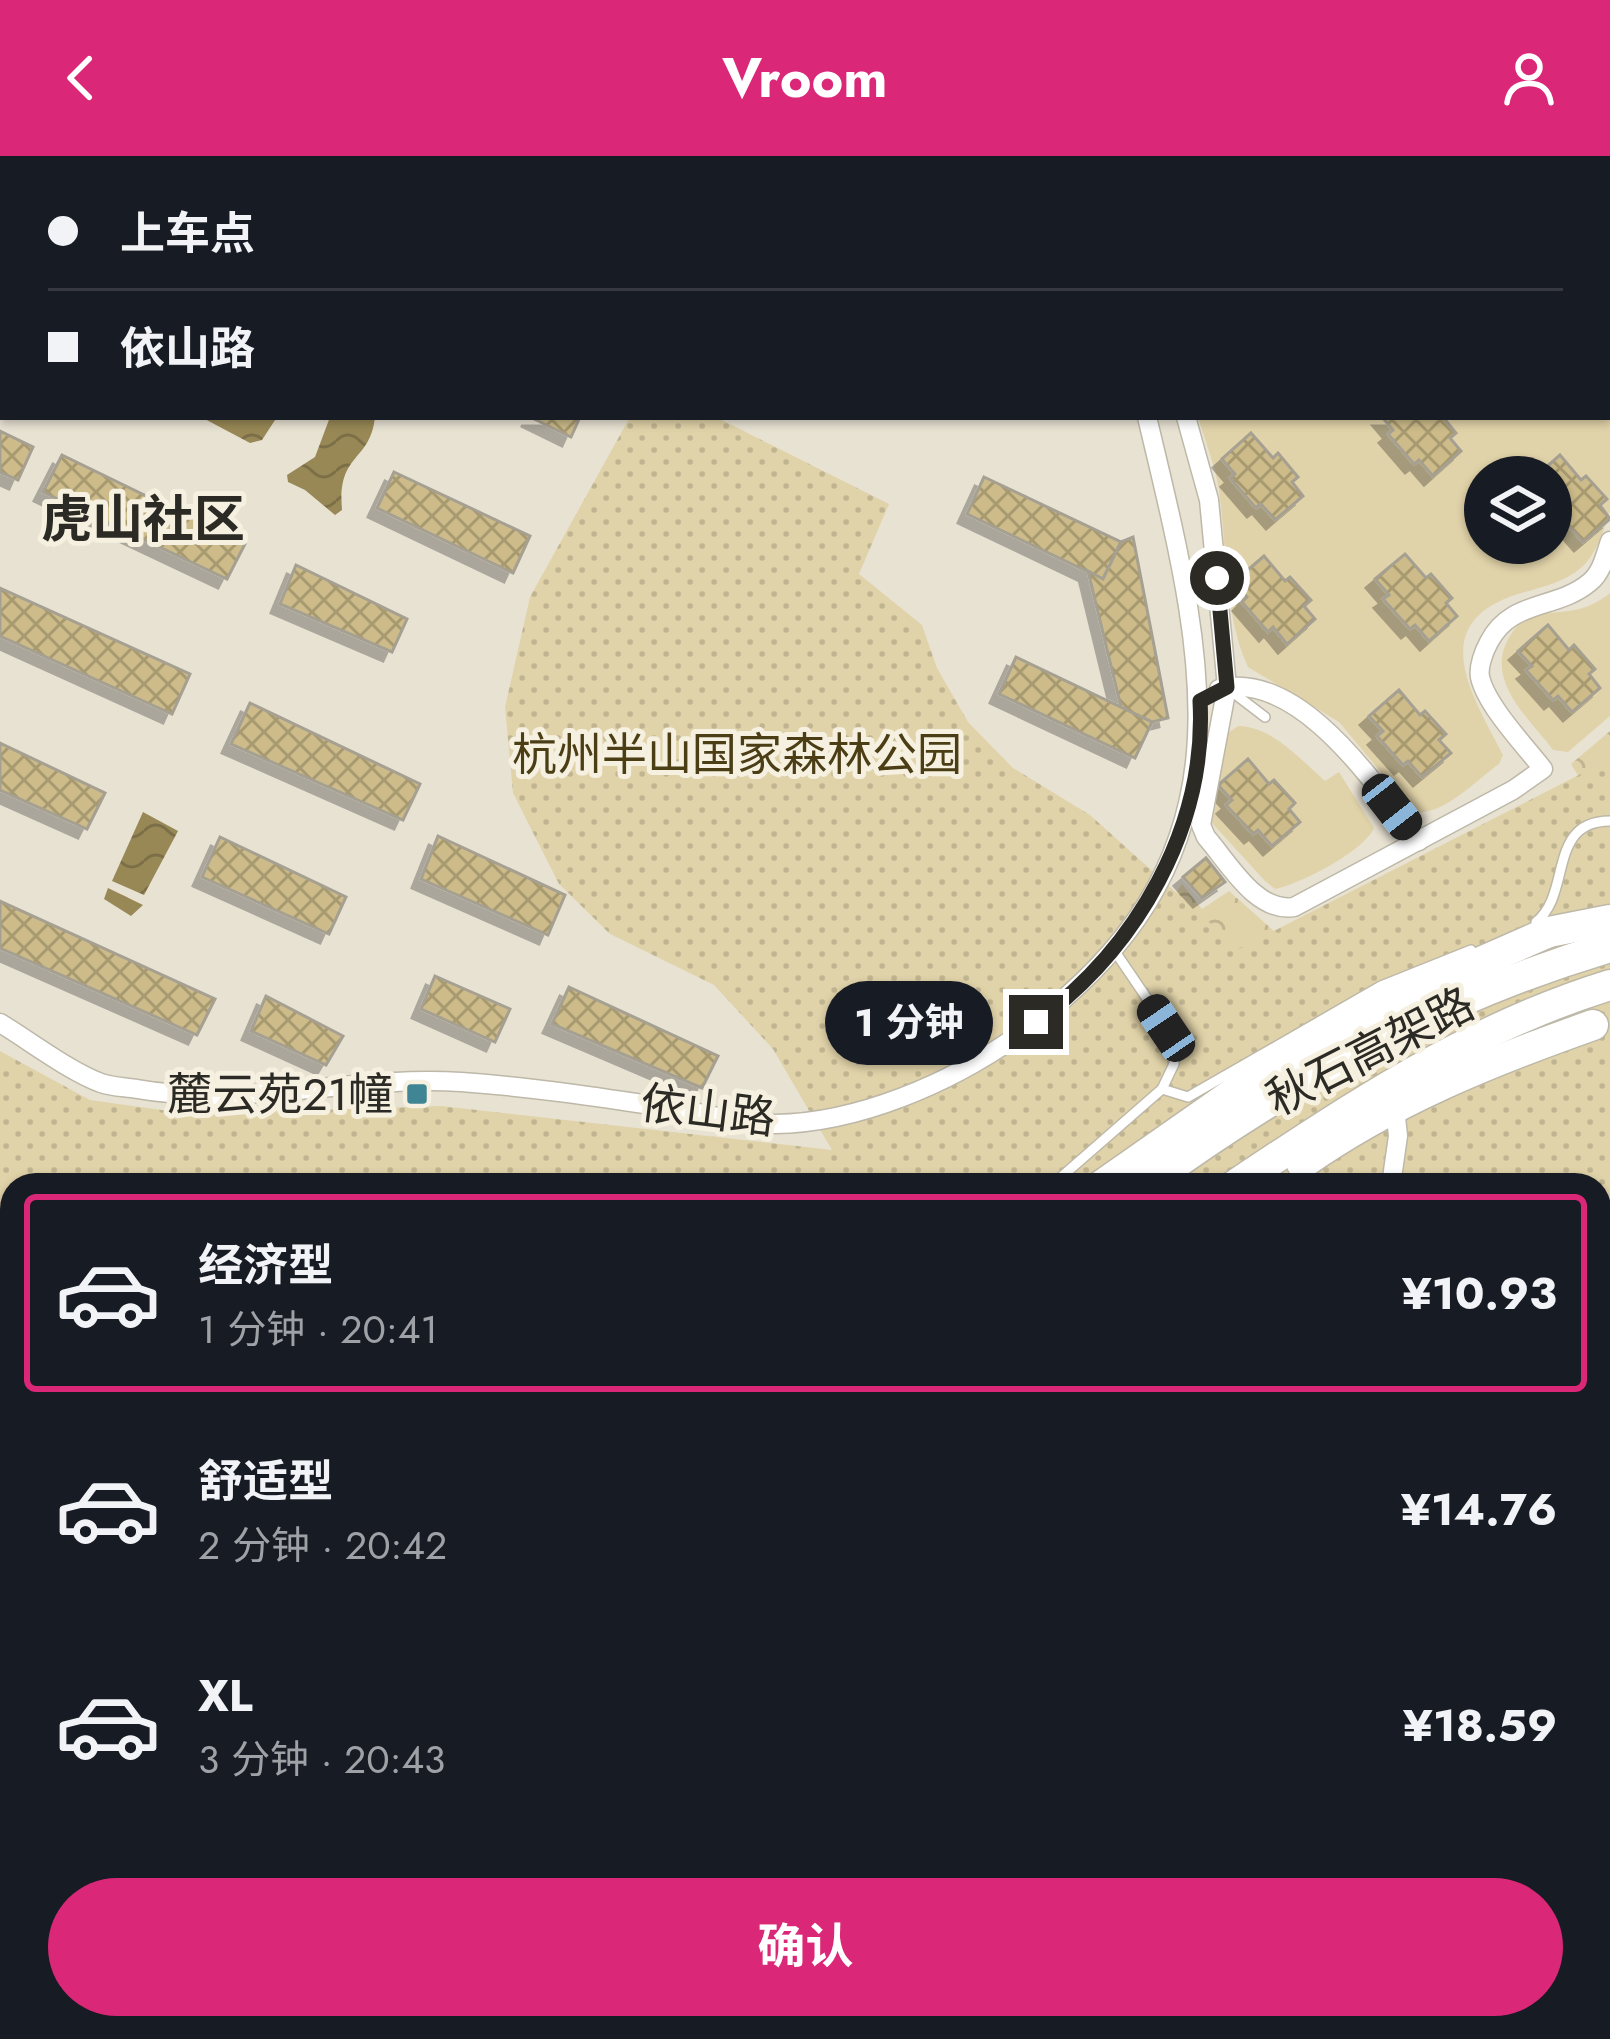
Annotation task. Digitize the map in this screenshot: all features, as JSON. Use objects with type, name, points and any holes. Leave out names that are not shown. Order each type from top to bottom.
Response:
[{"type":"main road","points":[[1119,1173],[1282,1059],[1367,1012],[1549,932],[1610,920]]},
{"type":"main road","name":"秋石高架路","points":[[1163,1173],[1278,1094],[1368,1043],[1455,1003],[1610,947]]},
{"type":"main road","name":"秋石高架路","points":[[1254,1173],[1399,1079],[1479,1037],[1610,985]]},
{"type":"main road","points":[[1292,1173],[1395,1108],[1495,1060],[1602,1022]]},
{"type":"street","name":"依山路","points":[[0,1023],[101,1083],[185,1097],[419,1079],[530,1087],[774,1124],[859,1112],[979,1063],[1065,1000],[1114,950],[1173,856],[1196,773],[1200,701],[1174,529],[1148,420]]},
{"type":"street","points":[[1187,420],[1208,500],[1227,687],[1202,825],[1206,837],[1265,904],[1281,909],[1294,907],[1419,841],[1543,770],[1488,696],[1479,674],[1485,649],[1515,611],[1589,584],[1601,569],[1610,542]]},
{"type":"street","points":[[1200,701],[1240,684],[1316,718],[1339,739],[1419,841]]},
{"type":"street","points":[[1393,1173],[1398,1136],[1395,1108]]},
{"type":"lane","points":[[1227,687],[1265,717]]},
{"type":"lane","points":[[1501,938],[1542,919],[1572,836],[1593,820],[1610,820]]},
{"type":"lane","points":[[1162,1089],[1188,1097],[1381,986],[1481,946]]},
{"type":"lane","points":[[1066,1173],[1162,1089],[1174,1064],[1175,1049],[1166,1028],[1114,950]]},
{"type":"green space","name":"杭州半山国家森林公园","points":[[628,420],[722,420],[889,504],[859,574],[922,625],[937,668],[968,722],[1013,768],[1090,815],[1239,949],[1610,759],[1610,1173],[0,1173],[0,1051],[90,1100],[190,1114],[441,1106],[832,1150],[773,1049],[714,985],[610,934],[559,884],[513,793],[505,707],[530,597]]},
{"type":"green space","points":[[1199,420],[1610,420],[1610,512],[1594,552],[1571,575],[1489,607],[1472,624],[1464,643],[1470,686],[1503,755],[1499,764],[1459,796],[1425,812],[1414,812],[1339,722],[1248,667],[1230,603],[1222,512]]},
{"type":"green space","points":[[1610,593],[1610,716],[1568,752],[1553,750],[1512,697],[1502,667],[1503,652],[1526,619],[1584,608]]},
{"type":"green space","points":[[1238,726],[1274,738],[1325,781],[1339,772],[1374,828],[1368,837],[1300,881],[1275,889],[1265,881],[1212,823],[1228,733]]},
{"type":"green space","points":[[1610,731],[1610,803],[1589,793],[1571,764]]},
{"type":"green space","points":[[1182,884],[1202,909],[1229,891],[1283,939],[1230,984],[1169,903]]},
{"type":"water","points":[[207,420],[275,420],[262,440],[250,443]]},
{"type":"water","points":[[329,420],[374,420],[367,443],[344,477],[342,510],[335,515],[288,482],[287,475],[315,457]]},
{"type":"water","points":[[143,812],[178,831],[144,895],[112,881]]},
{"type":"water","points":[[108,888],[143,905],[131,916],[104,899]]},
{"type":"building","points":[[536,420],[579,420],[571,437]]},
{"type":"building","points":[[1385,420],[1445,420],[1456,433],[1450,438],[1461,451],[1433,476],[1419,460],[1414,464],[1388,434],[1393,430]]},
{"type":"building","points":[[0,431],[33,447],[18,480],[0,472]]},
{"type":"building","points":[[1251,433],[1273,458],[1278,453],[1298,477],[1292,482],[1303,496],[1275,520],[1261,504],[1256,508],[1230,478],[1235,474],[1222,459]]},
{"type":"building","points":[[62,455],[245,544],[227,579],[43,492]]},
{"type":"building","points":[[1572,469],[1581,480],[1586,476],[1607,499],[1600,505],[1610,519],[1583,542],[1572,529]]},
{"type":"building","points":[[394,472],[530,536],[513,573],[377,508]]},
{"type":"building","points":[[984,477],[1121,542],[1103,579],[967,514]]},
{"type":"building","points":[[1133,537],[1168,718],[1152,722],[1121,707],[1088,571],[1103,579],[1121,542]]},
{"type":"building","points":[[1405,554],[1452,598],[1446,603],[1457,616],[1429,641],[1415,625],[1410,629],[1383,599],[1389,595],[1375,579]]},
{"type":"building","points":[[1264,556],[1285,581],[1290,577],[1311,600],[1304,606],[1315,619],[1287,644],[1273,627],[1268,632],[1242,602],[1247,597],[1234,582]]},
{"type":"building","points":[[296,565],[407,619],[392,652],[280,604]]},
{"type":"building","points":[[0,588],[190,674],[172,714],[0,636]]},
{"type":"building","points":[[1548,625],[1569,650],[1574,645],[1595,669],[1589,674],[1600,688],[1572,712],[1558,696],[1553,700],[1526,670],[1532,666],[1518,651]]},
{"type":"building","points":[[1016,657],[1152,722],[1135,758],[999,694]]},
{"type":"building","points":[[1399,690],[1420,715],[1425,711],[1446,734],[1439,740],[1451,753],[1422,777],[1408,761],[1403,765],[1377,736],[1383,731],[1369,716]]},
{"type":"building","points":[[250,703],[420,784],[403,820],[231,744]]},
{"type":"building","points":[[0,743],[105,793],[87,829],[0,790]]},
{"type":"building","points":[[1248,759],[1269,784],[1274,780],[1295,803],[1289,809],[1300,822],[1272,846],[1258,830],[1253,834],[1226,805],[1232,800],[1218,785]]},
{"type":"building","points":[[438,836],[565,895],[548,935],[421,879]]},
{"type":"building","points":[[220,837],[346,897],[329,934],[202,877]]},
{"type":"building","points":[[1206,858],[1225,882],[1202,898],[1183,877]]},
{"type":"building","points":[[0,901],[215,999],[197,1035],[0,948]]},
{"type":"building","points":[[435,976],[510,1009],[495,1042],[421,1009]]},
{"type":"building","points":[[569,987],[718,1056],[702,1088],[552,1024]]},
{"type":"building","points":[[266,996],[343,1036],[326,1065],[251,1031]]},
{"type":"place","name":"麓云苑21幢","points":[[417,1094]]},
{"type":"district","name":"虎山社区","points":[[143,519]]},
{"type":"route","points":[[1036,1022],[1114,950],[1173,856],[1196,773],[1200,701],[1227,687],[1217,578]]}]
